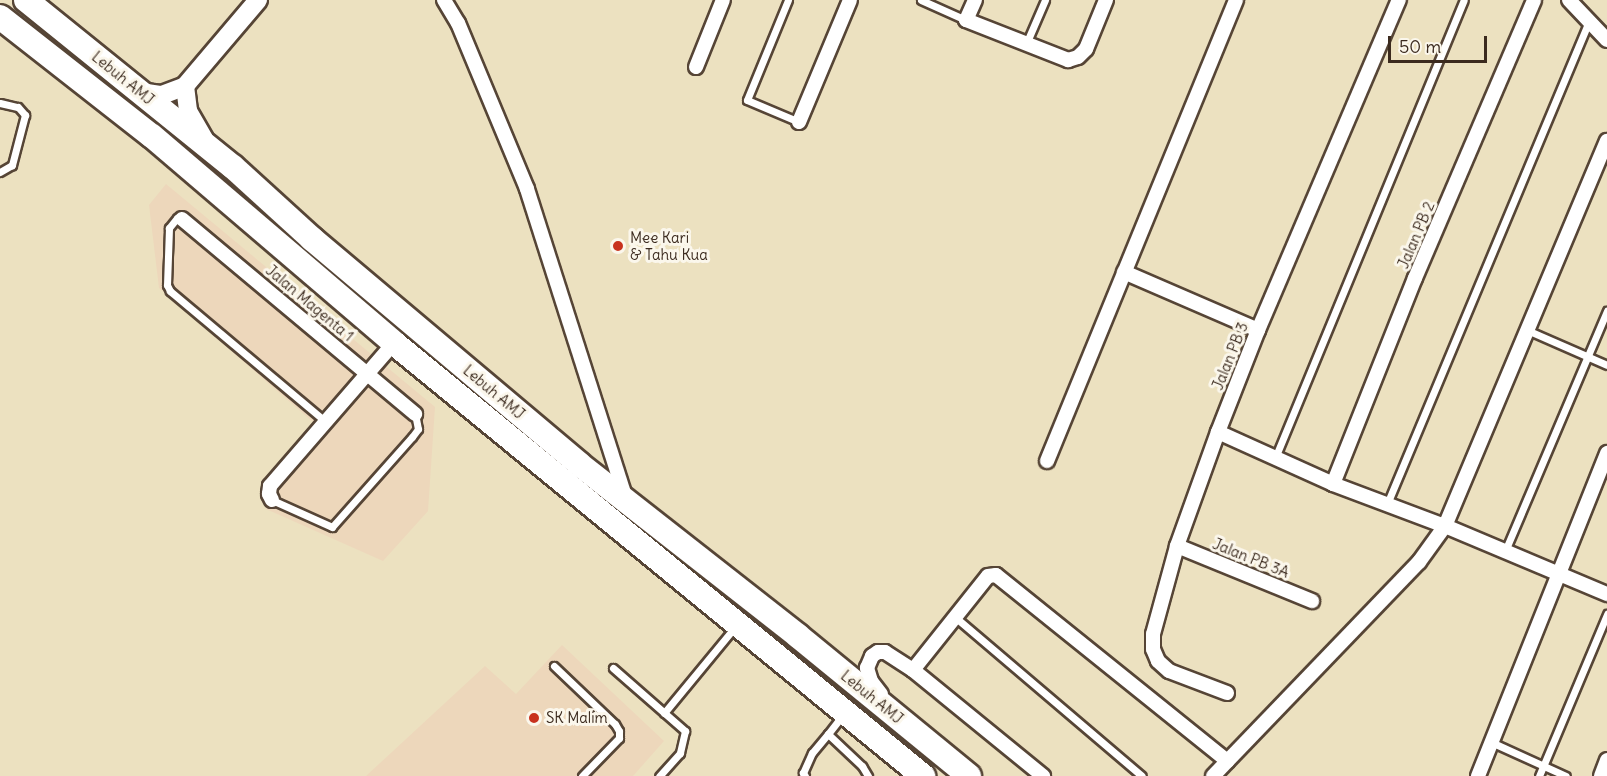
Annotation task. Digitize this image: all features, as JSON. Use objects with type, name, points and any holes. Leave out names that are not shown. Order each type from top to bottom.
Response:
[{"type":"highway","name":"Lebuh AMJ","points":[[26,0],[214,152],[330,254],[627,501],[969,776]]},
{"type":"highway","name":"Lebuh AMJ","points":[[0,17],[152,136],[394,343],[923,776]]},
{"type":"street","points":[[140,91],[162,95],[185,86],[258,0]]},
{"type":"street","points":[[444,0],[458,23],[527,189],[627,501]]},
{"type":"street","points":[[696,67],[723,0]]},
{"type":"street","points":[[799,122],[850,0]]},
{"type":"street","points":[[975,0],[966,20],[1060,59],[1068,60],[1078,57],[1086,49],[1106,0]]},
{"type":"street","points":[[1047,461],[1236,0]]},
{"type":"street","name":"Jalan PB 3","points":[[1227,693],[1169,671],[1158,661],[1153,649],[1153,634],[1177,546],[1218,432],[1258,330],[1399,0]]},
{"type":"street","name":"Jalan PB 2","points":[[1333,484],[1416,278],[1534,0]]},
{"type":"street","points":[[1569,0],[1607,40]]},
{"type":"street","points":[[185,86],[188,111],[214,152]]},
{"type":"street","points":[[1213,776],[1419,562],[1445,526],[1607,141]]},
{"type":"street","name":"Jalan Magenta 1","points":[[182,219],[416,414]]},
{"type":"street","points":[[1124,272],[1258,330]]},
{"type":"street","points":[[272,500],[269,494],[270,486],[394,343]]},
{"type":"street","points":[[1218,432],[1333,484],[1445,526],[1607,594]]},
{"type":"street","points":[[1478,776],[1607,453]]},
{"type":"street","name":"Jalan PB 3A","points":[[1177,546],[1312,601]]},
{"type":"street","points":[[913,670],[988,576],[996,575],[1227,761]]},
{"type":"street","points":[[884,706],[882,694],[868,674],[868,662],[878,652],[885,652],[913,670],[1043,776]]},
{"type":"street","points":[[1601,776],[1607,760]]},
{"type":"lane","points":[[788,0],[747,100],[799,122]]},
{"type":"lane","points":[[921,0],[966,20]]},
{"type":"lane","points":[[1026,44],[1045,0]]},
{"type":"lane","points":[[1275,458],[1464,0]]},
{"type":"lane","points":[[1387,504],[1589,21]]},
{"type":"lane","points":[[0,103],[18,107],[25,115],[12,165],[0,172]]},
{"type":"lane","points":[[182,219],[177,218],[168,228],[167,285],[170,291],[326,421]]},
{"type":"lane","points":[[1505,551],[1607,311]]},
{"type":"lane","points":[[1527,330],[1607,365]]},
{"type":"lane","points":[[272,500],[332,527],[412,438],[418,429],[416,414]]},
{"type":"lane","points":[[1539,776],[1607,614]]},
{"type":"lane","points":[[955,617],[1142,776]]},
{"type":"lane","points":[[664,713],[738,624]]},
{"type":"lane","points":[[554,666],[615,724],[619,731],[619,738],[582,776]]},
{"type":"lane","points":[[613,668],[686,731],[681,753],[659,776]]},
{"type":"lane","points":[[805,776],[802,773],[812,753],[846,712]]},
{"type":"lane","points":[[828,734],[862,766],[868,776]]},
{"type":"lane","points":[[1491,742],[1566,776]]},
{"type":"shaded area","points":[[166,184],[435,407],[428,511],[383,561],[266,509],[262,486],[313,422],[159,288],[149,205]]},
{"type":"shaded area","name":"SK Malim","points":[[562,645],[664,741],[633,776],[366,776],[485,666],[516,694]]},
{"type":"place","name":"Mee Kari & Tahu Kua","points":[[618,246]]},
{"type":"place","name":"SK Malim","points":[[534,718]]}]
